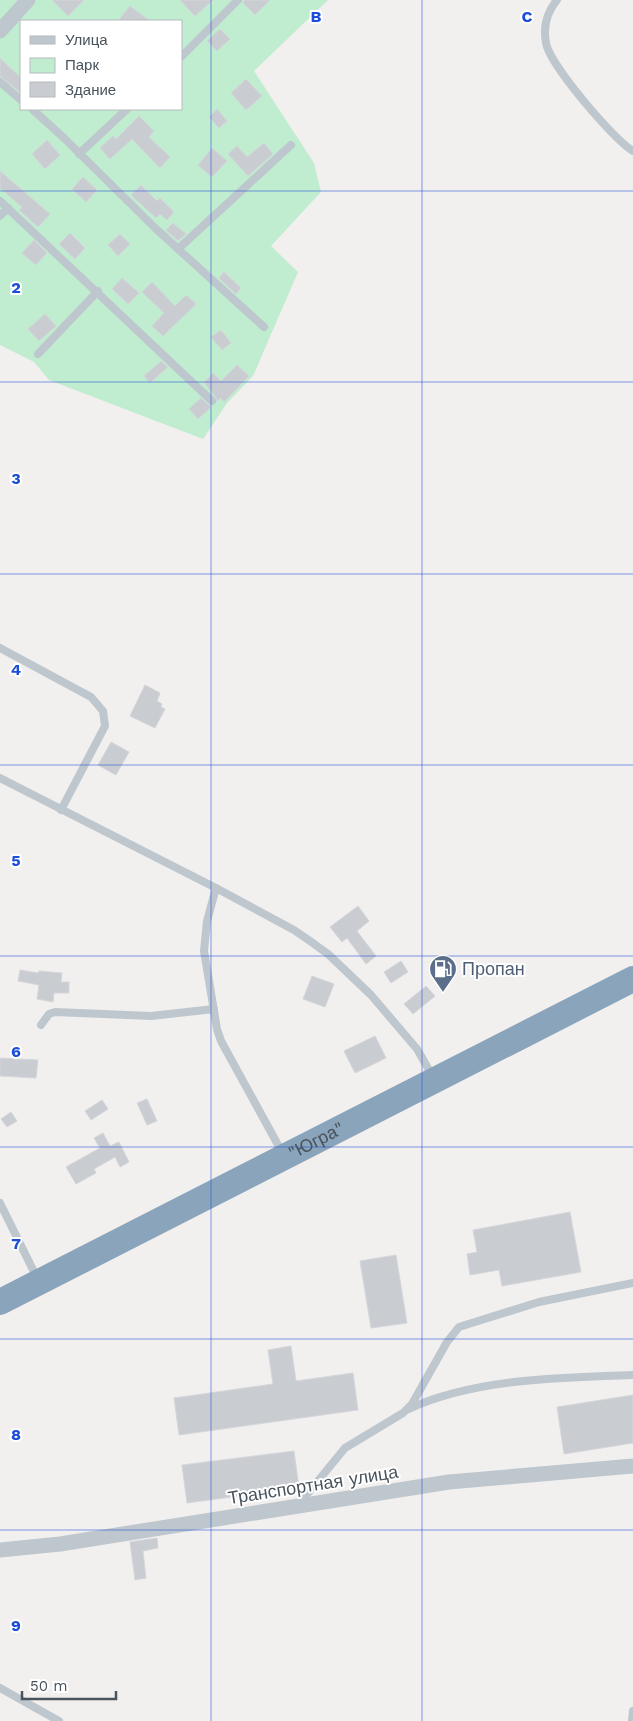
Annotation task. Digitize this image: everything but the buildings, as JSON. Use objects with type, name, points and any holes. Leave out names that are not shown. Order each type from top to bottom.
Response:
[{"type":"highway","name":"\"Югра\"","points":[[0,1302],[633,979]]},
{"type":"street","points":[[0,32],[28,0]]},
{"type":"street","name":"Транспортная улица","points":[[0,1550],[60,1544],[449,1482],[633,1466]]},
{"type":"lane","points":[[182,56],[238,0]]},
{"type":"lane","points":[[558,0],[547,16],[545,29],[546,45],[555,63],[612,134],[633,151]]},
{"type":"lane","points":[[0,82],[20,99]]},
{"type":"lane","points":[[33,110],[178,249],[264,327]]},
{"type":"lane","points":[[79,154],[126,110]]},
{"type":"lane","points":[[178,249],[291,144]]},
{"type":"lane","points":[[0,201],[98,291],[212,401]]},
{"type":"lane","points":[[0,216],[8,208]]},
{"type":"lane","points":[[38,354],[98,291]]},
{"type":"lane","points":[[0,648],[91,697],[103,711],[105,726],[61,810]]},
{"type":"lane","points":[[0,778],[294,930],[328,954],[371,996],[418,1049],[434,1079]]},
{"type":"lane","points":[[216,888],[207,921],[204,944],[221,1041],[284,1156]]},
{"type":"lane","points":[[41,1025],[49,1014],[55,1012],[151,1016],[214,1009]]},
{"type":"lane","points":[[0,1203],[39,1282]]},
{"type":"lane","points":[[403,1413],[417,1397],[447,1342],[459,1327],[539,1302],[633,1283]]},
{"type":"lane","points":[[297,1506],[345,1448],[423,1403],[452,1393],[577,1377],[633,1375]]},
{"type":"lane","points":[[0,1688],[59,1721]]},
{"type":"lane","points":[[632,1721],[633,1711]]},
{"type":"green space","points":[[0,0],[328,0],[254,71],[314,163],[321,192],[271,246],[298,272],[253,376],[227,403],[203,439],[49,380],[34,362],[0,345]]},
{"type":"place","name":"Пропан","points":[[443,993]]}]
